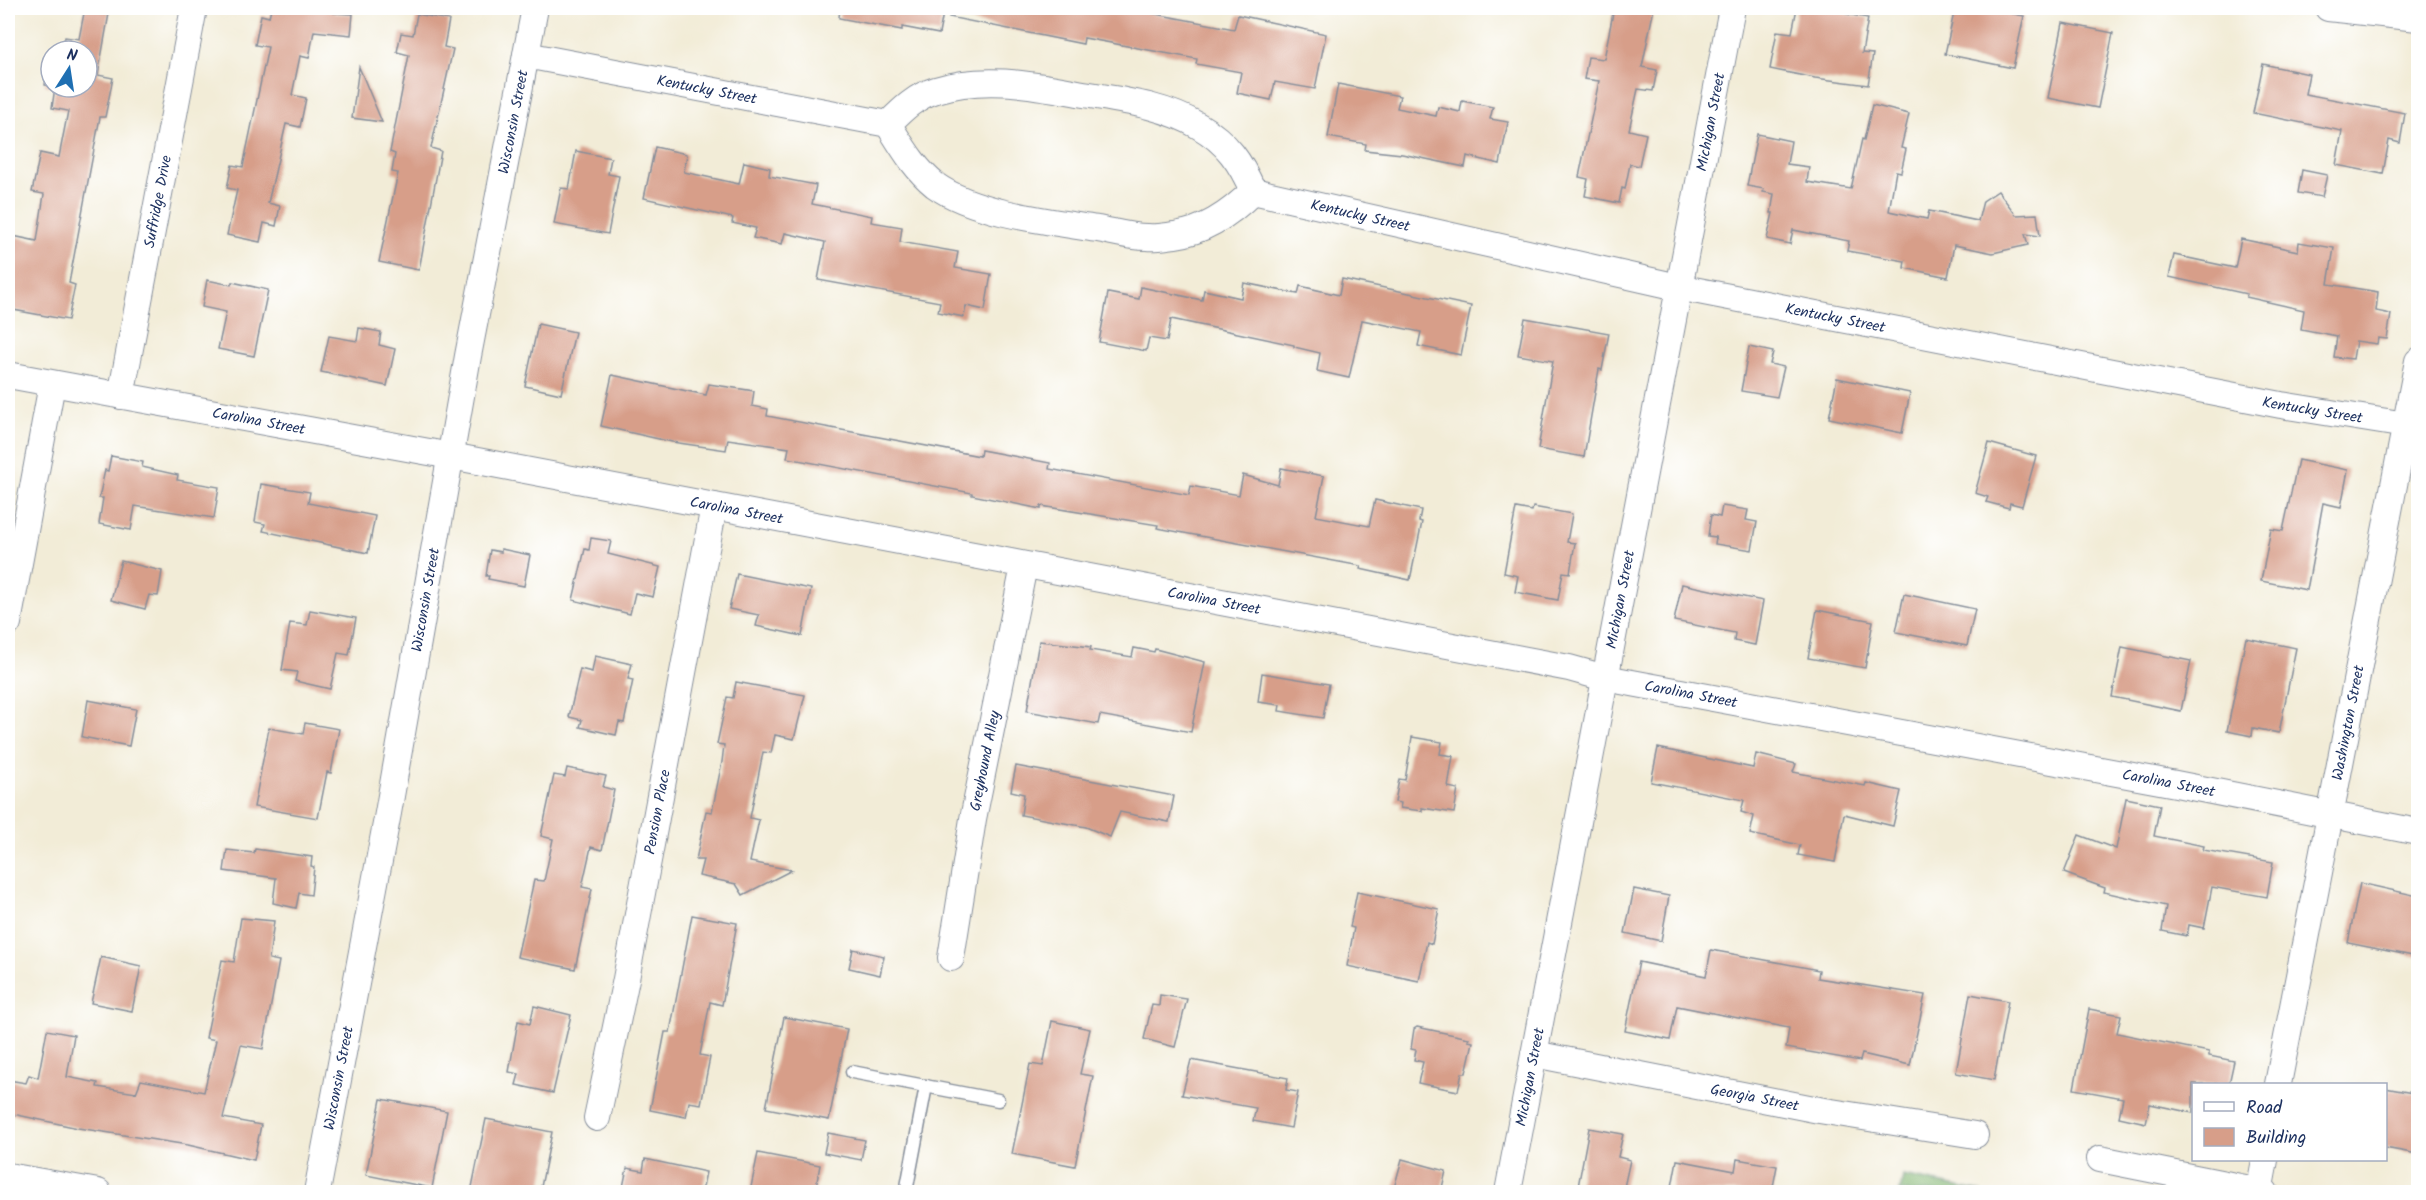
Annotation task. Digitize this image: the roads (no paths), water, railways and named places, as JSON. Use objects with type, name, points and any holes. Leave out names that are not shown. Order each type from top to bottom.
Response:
[{"type":"street","name":"Suffridge Drive","points":[[121,396],[194,8]]},
{"type":"street","name":"Wisconsin Street","points":[[317,1192],[468,356],[535,8]]},
{"type":"street","name":"Michigan Street","points":[[1508,1192],[1732,8]]},
{"type":"street","points":[[2328,8],[2418,18]]},
{"type":"street","name":"Kentucky Street","points":[[526,55],[888,124]]},
{"type":"street","points":[[996,81],[1027,84],[1146,105],[1176,114],[1200,126],[1222,143],[1241,164],[1253,191],[1232,212],[1206,226],[1177,235],[1147,237],[1052,222],[993,209],[965,200],[937,186],[915,168],[888,124],[908,104],[933,91],[965,83],[996,81]]},
{"type":"street","name":"Kentucky Street","points":[[1253,191],[1678,287],[2281,405],[2412,422]]},
{"type":"street","name":"Washington Street","points":[[2278,1083],[2330,815],[2412,422],[2418,361]]},
{"type":"street","name":"Carolina Street","points":[[8,375],[451,456],[1558,665],[1605,678],[2418,832]]},
{"type":"street","points":[[8,623],[52,384]]},
{"type":"street","name":"Pension Place","points":[[597,1118],[626,979],[714,506]]},
{"type":"street","name":"Greyhound Alley","points":[[951,958],[973,819],[1024,566]]},
{"type":"street","name":"Georgia Street","points":[[1534,1054],[1819,1110],[1975,1135]]},
{"type":"street","points":[[2100,1159],[2261,1192],[2265,1161]]},
{"type":"street","points":[[8,1176],[98,1192]]},
{"type":"lane","points":[[852,1072],[998,1100]]},
{"type":"lane","points":[[906,1192],[926,1086]]}]
